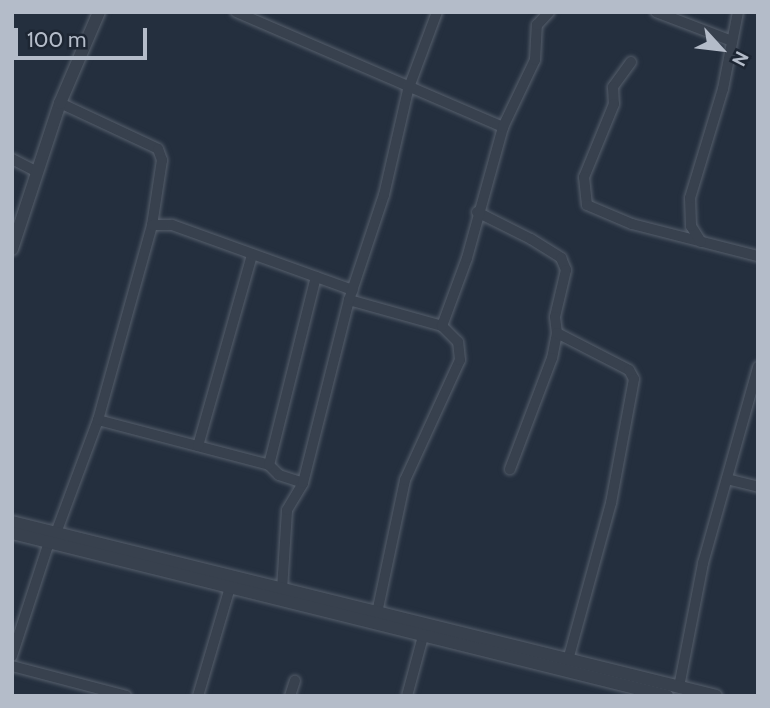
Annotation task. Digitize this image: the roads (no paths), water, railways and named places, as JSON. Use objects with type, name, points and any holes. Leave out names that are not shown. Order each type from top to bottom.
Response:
[{"type":"street","points":[[12,249],[60,103],[99,12]]},
{"type":"street","points":[[236,12],[408,90],[503,127]]},
{"type":"street","points":[[442,326],[467,258],[477,212],[503,127],[535,60],[540,18],[549,12]]},
{"type":"street","points":[[656,12],[732,41]]},
{"type":"street","points":[[701,242],[691,226],[693,184],[723,89],[738,12]]},
{"type":"street","points":[[282,590],[285,518],[303,483],[351,295],[387,182],[408,90],[434,14]]},
{"type":"street","points":[[631,62],[613,86],[614,104],[584,177],[582,193],[587,205],[598,213],[758,256]]},
{"type":"street","points":[[12,656],[52,538],[97,420],[152,225],[162,160],[158,149],[60,103]]},
{"type":"street","points":[[12,159],[37,172]]},
{"type":"street","points":[[477,212],[531,239],[564,264],[555,317],[557,333],[539,400],[510,469]]},
{"type":"street","points":[[152,225],[172,225],[316,277],[351,295],[442,326],[458,342],[460,360],[405,480],[377,613]]},
{"type":"street","points":[[680,236],[691,226]]},
{"type":"street","points":[[198,446],[252,255]]},
{"type":"street","points":[[269,465],[316,277]]},
{"type":"street","points":[[557,333],[629,370],[635,379],[611,503],[568,660]]},
{"type":"street","points":[[679,687],[703,563],[758,367]]},
{"type":"street","points":[[97,420],[166,441],[198,446],[269,465],[279,475],[303,483]]},
{"type":"street","points":[[726,479],[758,487]]},
{"type":"street","points":[[12,522],[52,538],[230,587],[568,660],[716,696]]},
{"type":"street","points":[[12,533],[52,538],[377,613],[425,630],[667,696]]},
{"type":"street","points":[[198,696],[230,587]]},
{"type":"street","points":[[407,696],[425,630]]},
{"type":"street","points":[[12,666],[126,696]]},
{"type":"street","points":[[290,696],[295,681]]}]
